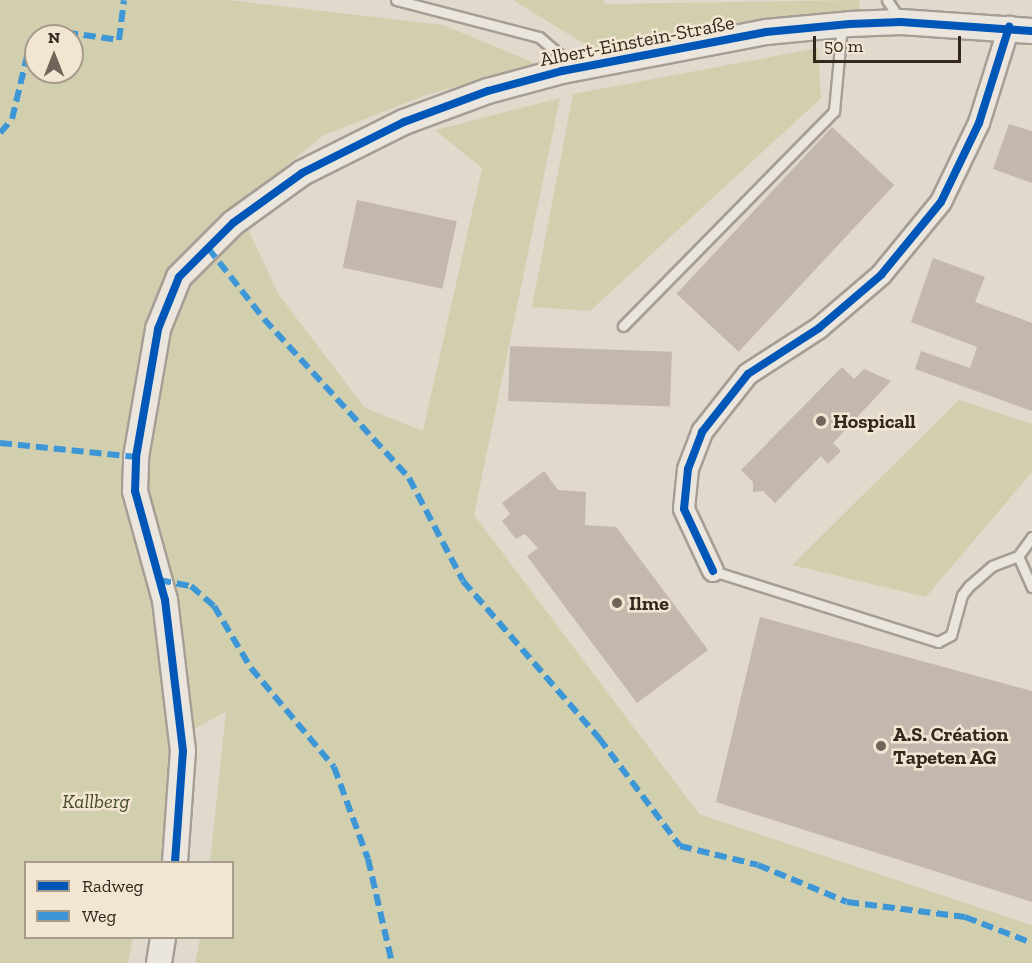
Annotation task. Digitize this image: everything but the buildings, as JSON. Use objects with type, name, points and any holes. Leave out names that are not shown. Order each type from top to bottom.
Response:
[{"type":"street","name":"Albert-Einstein-Straße","points":[[175,861],[183,751],[165,600],[135,491],[144,398],[158,329],[179,277],[232,223],[302,173],[404,122],[488,91],[576,68],[766,32],[842,25],[901,22],[1021,29]]},
{"type":"street","points":[[713,571],[684,509],[688,470],[702,432],[748,374],[819,328],[881,274],[941,202],[1021,29]]},
{"type":"street","points":[[159,963],[164,939]]},
{"type":"lane","points":[[396,0],[539,38],[576,68]]},
{"type":"lane","points":[[887,0],[901,22]]},
{"type":"lane","points":[[623,326],[834,111],[842,25]]},
{"type":"lane","points":[[713,571],[938,642],[951,635],[962,595],[969,586],[992,566],[1018,556],[1032,537]]},
{"type":"lane","points":[[1018,556],[1032,587]]},
{"type":"green space","name":"Kallberg","points":[[0,0],[229,0],[443,25],[537,64],[426,95],[324,135],[237,206],[279,295],[365,408],[423,431],[482,168],[435,130],[560,98],[474,515],[699,814],[1032,925],[1032,963],[195,963],[200,939],[234,939],[234,861],[210,861],[226,712],[182,735],[163,861],[24,861],[24,939],[133,939],[128,963],[0,963]]},
{"type":"green space","points":[[513,0],[604,0],[605,4],[859,0],[860,14],[591,48]]},
{"type":"green space","points":[[818,48],[821,98],[590,311],[532,307],[573,94]]},
{"type":"green space","points":[[959,400],[1032,424],[1032,472],[926,597],[792,565]]},
{"type":"marked path","points":[[84,35],[119,40],[124,0]]},
{"type":"marked path","points":[[0,133],[12,119],[24,69]]},
{"type":"marked path","points":[[208,248],[264,319],[409,478],[463,581],[599,738],[680,846],[758,865],[847,902],[965,917],[1032,943]]},
{"type":"marked path","points":[[0,443],[136,457]]},
{"type":"marked path","points":[[159,580],[191,586],[214,606],[251,668],[334,767],[368,859],[392,963]]},
{"type":"cycle path","points":[[175,861],[183,751],[165,600],[135,491],[136,457],[158,329],[179,277],[233,223],[302,173],[404,122],[488,91],[562,71],[766,32],[850,24],[901,22],[1032,31]]},
{"type":"cycle path","points":[[713,571],[684,509],[688,469],[702,432],[748,374],[819,328],[881,275],[941,202],[979,123],[1009,27]]},
{"type":"place","name":"Hospicall","points":[[821,421]]},
{"type":"place","name":"Ilme","points":[[617,603]]},
{"type":"place","name":"A.S. Création Tapeten AG","points":[[881,746]]}]
